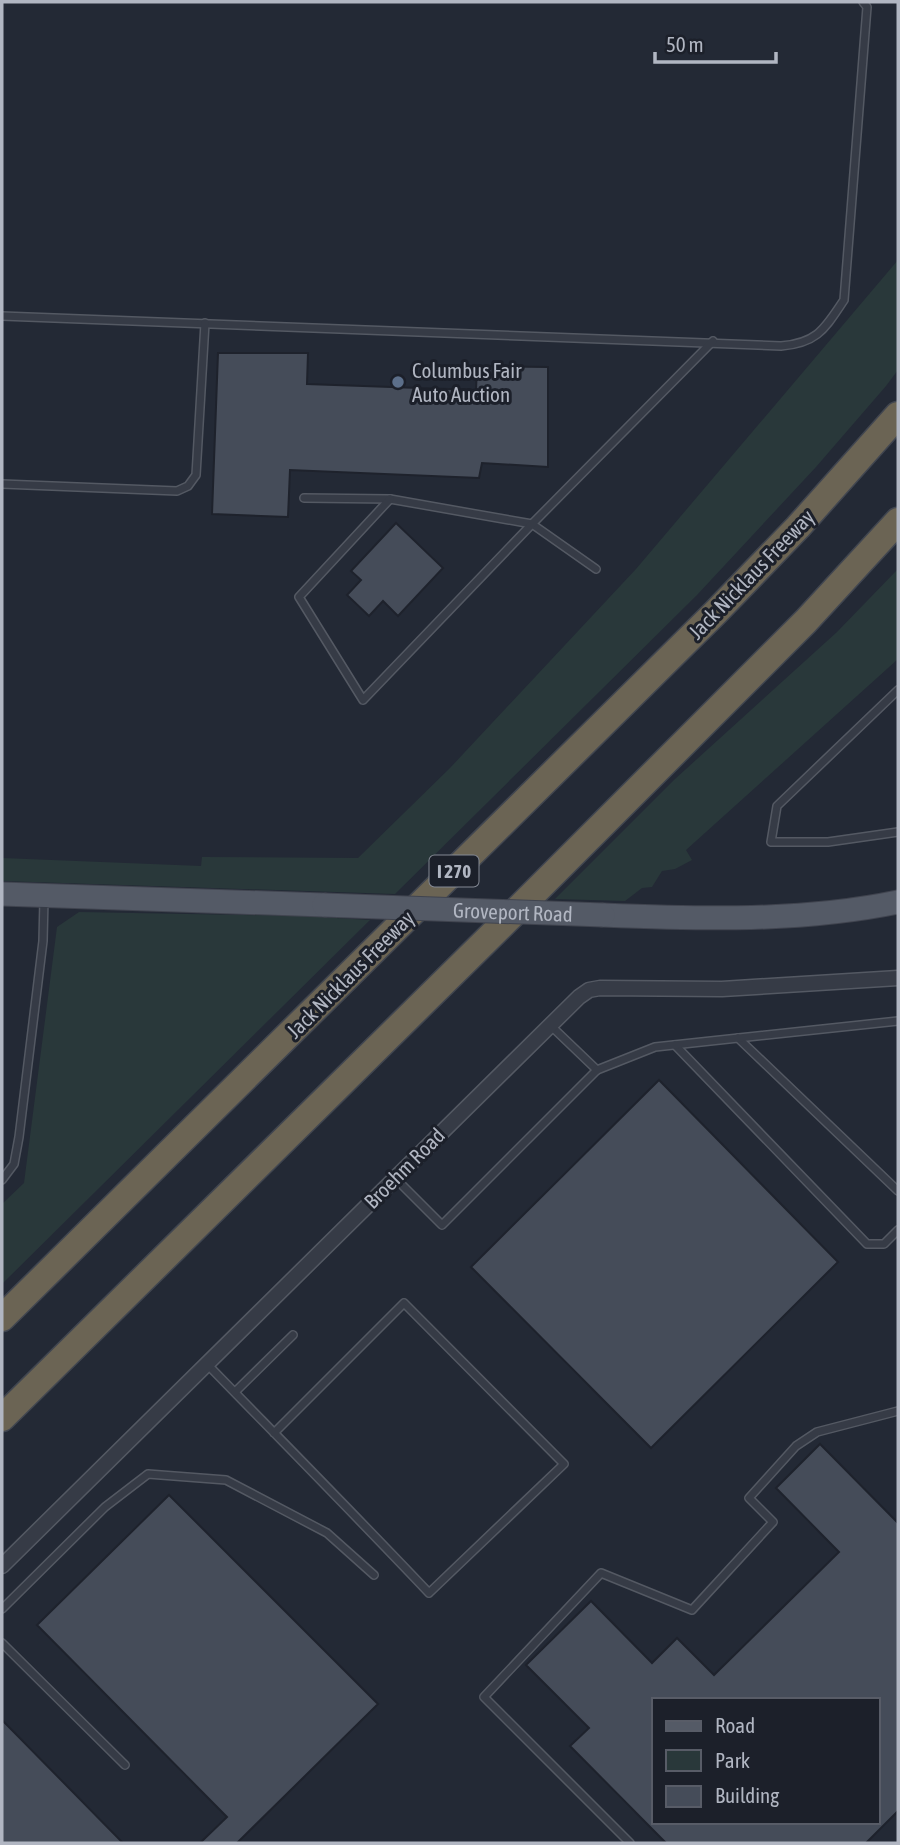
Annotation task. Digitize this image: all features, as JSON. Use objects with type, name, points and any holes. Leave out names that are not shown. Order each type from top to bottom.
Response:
[{"type":"highway","points":[[799,527],[898,393]]},
{"type":"highway","name":"Jack Nicklaus Freeway","points":[[2,1318],[696,631],[799,527],[898,415]]},
{"type":"highway","points":[[2,1418],[564,864],[806,621],[898,521]]},
{"type":"main road","name":"Groveport Road","points":[[2,894],[712,918],[763,917],[898,902]]},
{"type":"street","name":"Broehm Road","points":[[2,1566],[549,1024],[589,990],[722,989],[898,978]]},
{"type":"lane","points":[[2,316],[713,341],[781,346],[801,344],[822,331],[844,300],[867,7],[863,2]]},
{"type":"lane","points":[[2,484],[177,491],[188,486],[196,475],[205,323]]},
{"type":"lane","points":[[390,499],[299,597],[363,700],[713,341]]},
{"type":"lane","points":[[304,498],[390,499],[532,524],[596,569]]},
{"type":"lane","points":[[898,690],[777,806],[771,842],[828,842],[898,832]]},
{"type":"lane","points":[[2,1180],[14,1164],[19,1137],[43,941],[44,895]]},
{"type":"lane","points":[[394,1178],[442,1225],[597,1070],[655,1047],[898,1021]]},
{"type":"lane","points":[[549,1024],[597,1070]]},
{"type":"lane","points":[[738,1038],[898,1191]]},
{"type":"lane","points":[[675,1045],[867,1244],[884,1244],[898,1230]]},
{"type":"lane","points":[[207,1363],[274,1433],[429,1593],[564,1464],[404,1303],[274,1433]]},
{"type":"lane","points":[[235,1392],[293,1335]]},
{"type":"lane","points":[[630,1843],[484,1697],[601,1573],[692,1610],[773,1522],[749,1498],[796,1446],[817,1432],[898,1411]]},
{"type":"lane","points":[[2,1609],[105,1507],[148,1474],[226,1480],[327,1532],[374,1575]]},
{"type":"lane","points":[[2,1643],[125,1765]]},
{"type":"green space","points":[[898,260],[898,370],[886,386],[816,467],[697,595],[395,894],[2,881],[2,858],[201,866],[202,857],[358,858],[450,768],[636,569]]},
{"type":"green space","points":[[898,569],[898,659],[686,850],[692,860],[675,869],[662,871],[652,887],[642,888],[625,901],[555,899],[675,779],[837,632]]},
{"type":"green space","points":[[79,912],[304,916],[370,920],[2,1284],[2,1204],[24,1183],[57,927]]},
{"type":"building","points":[[218,353],[308,353],[307,384],[476,390],[477,366],[548,367],[548,467],[482,463],[479,478],[290,470],[288,517],[212,514]]},
{"type":"building","points":[[396,523],[443,568],[398,616],[383,601],[369,616],[347,595],[361,580],[351,571]]},
{"type":"building","points":[[659,1080],[838,1262],[651,1448],[471,1267]]},
{"type":"building","points":[[820,1444],[898,1523],[898,1811],[866,1843],[666,1843],[570,1746],[589,1728],[526,1665],[591,1601],[652,1663],[677,1638],[714,1675],[839,1552],[776,1488]]},
{"type":"building","points":[[169,1495],[378,1704],[237,1843],[200,1843],[227,1817],[37,1625]]},
{"type":"building","points":[[2,1720],[123,1843],[2,1843]]},
{"type":"place","name":"Columbus Fair Auto Auction","points":[[398,382]]}]
